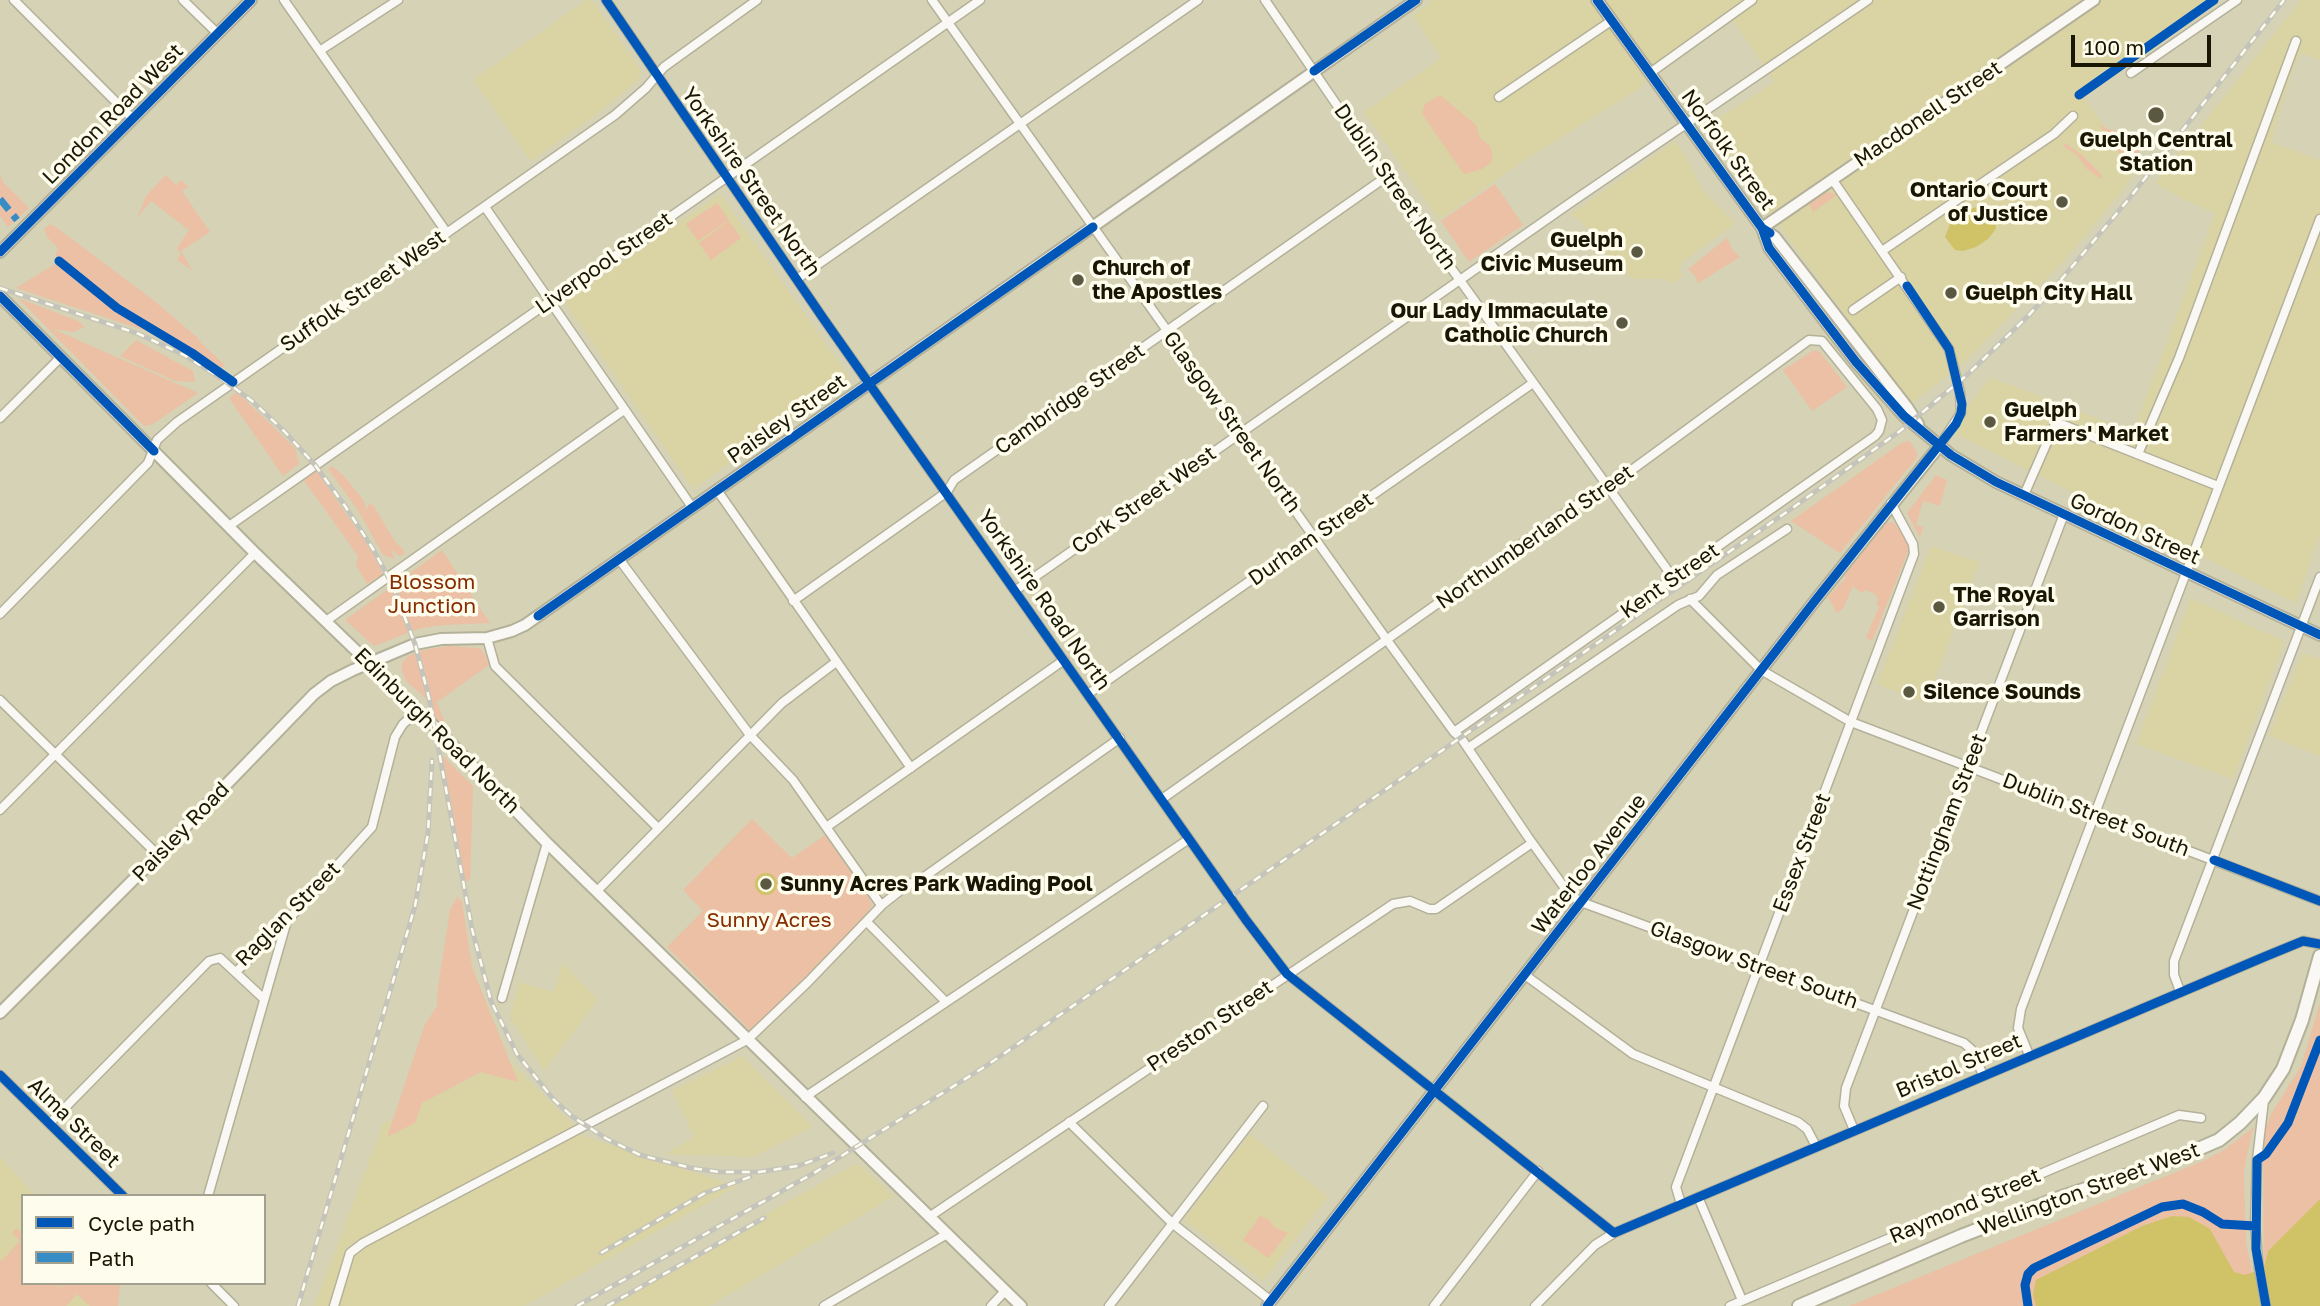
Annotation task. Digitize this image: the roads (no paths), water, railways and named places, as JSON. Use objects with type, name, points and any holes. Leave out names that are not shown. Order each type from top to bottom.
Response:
[{"type":"main road","name":"London Road West","points":[[0,252],[251,0]]},
{"type":"main road","name":"Paisley Street","points":[[370,664],[423,642],[487,638],[512,632],[525,625],[1416,0]]},
{"type":"main road","name":"Norfolk Street","points":[[1597,0],[1762,228],[1775,237],[1907,407],[1923,432],[1940,445]]},
{"type":"main road","name":"Macdonell Street","points":[[1762,228],[2094,0]]},
{"type":"main road","name":"Edinburgh Road North","points":[[0,296],[255,553],[418,711],[547,844],[1021,1306]]},
{"type":"main road","name":"Gordon Street","points":[[1940,445],[1979,473],[2320,635]]},
{"type":"main road","name":"Waterloo Avenue","points":[[1269,1303],[1891,503],[1940,445]]},
{"type":"main road","name":"Paisley Road","points":[[0,1013],[159,855],[314,694],[331,681],[370,664]]},
{"type":"main road","name":"Wellington Street West","points":[[1799,1306],[1961,1236],[2219,1140],[2240,1123],[2275,1083],[2290,1055],[2320,956]]},
{"type":"street","points":[[14,0],[133,118]]},
{"type":"street","points":[[183,0],[217,33]]},
{"type":"street","points":[[284,0],[447,233]]},
{"type":"street","points":[[321,50],[398,0]]},
{"type":"street","name":"Yorkshire Street North","points":[[606,0],[869,383]]},
{"type":"street","name":"Suffolk Street West","points":[[0,614],[145,466],[157,440],[189,413],[615,115],[646,88],[664,67],[757,0]]},
{"type":"street","name":"Glasgow Street North","points":[[932,0],[1387,639],[1468,748],[1532,843]]},
{"type":"street","name":"Liverpool Street","points":[[229,526],[980,0]]},
{"type":"street","points":[[797,279],[1198,0]]},
{"type":"street","name":"Dublin Street North","points":[[1265,0],[1386,177],[1674,579]]},
{"type":"street","points":[[1650,73],[1752,0]]},
{"type":"street","name":"Cork Street West","points":[[1016,590],[1686,123],[1868,0]]},
{"type":"street","points":[[2131,73],[2237,0]]},
{"type":"street","points":[[1499,97],[1611,21]]},
{"type":"street","points":[[2138,454],[2179,358],[2297,41]]},
{"type":"street","points":[[1882,251],[2054,134],[2073,116]]},
{"type":"street","name":"Cambridge Street","points":[[793,601],[947,492],[954,480],[1386,177]]},
{"type":"street","points":[[1832,179],[1949,349],[1962,404],[1961,414],[1940,445]]},
{"type":"street","points":[[485,207],[692,507]]},
{"type":"street","points":[[2029,1055],[2018,1028],[2019,1016],[2320,219]]},
{"type":"street","points":[[1853,310],[1901,277]]},
{"type":"street","name":"Northumberland Street","points":[[1162,799],[1606,484],[1614,483],[1809,340],[1822,341],[1870,398],[1881,416],[1881,425]]},
{"type":"street","points":[[0,418],[61,356]]},
{"type":"street","name":"Yorkshire Road North","points":[[869,383],[1189,839]]},
{"type":"street","name":"Durham Street","points":[[1088,695],[1533,383]]},
{"type":"street","points":[[326,621],[624,411]]},
{"type":"street","points":[[2024,495],[2056,422],[2218,486]]},
{"type":"street","name":"Kent Street","points":[[1454,732],[1875,436],[1881,425]]},
{"type":"street","points":[[717,490],[911,768]]},
{"type":"street","name":"Essex Street","points":[[1681,1204],[1676,1187],[1914,554],[1913,544],[1891,503]]},
{"type":"street","name":"Nottingham Street","points":[[1854,1130],[1845,1110],[1844,1094],[2064,514]]},
{"type":"street","name":"Kent Street","points":[[1468,748],[1678,606],[1699,596],[1717,575],[1787,529]]},
{"type":"street","points":[[0,810],[255,553]]},
{"type":"street","points":[[619,559],[750,735],[793,779],[881,905]]},
{"type":"street","points":[[2180,991],[2174,975],[2174,961],[2320,577]]},
{"type":"street","points":[[1690,599],[1761,670]]},
{"type":"street","points":[[487,638],[492,661],[498,670],[658,828]]},
{"type":"street","points":[[828,827],[1064,660]]},
{"type":"street","points":[[597,891],[782,703],[836,662]]},
{"type":"street","name":"Dublin Street South","points":[[1761,670],[1851,722],[2320,901]]},
{"type":"street","points":[[0,700],[159,855]]},
{"type":"street","name":"Raglan Street","points":[[50,1123],[209,961],[220,958],[236,972],[287,921],[372,827],[395,737],[403,723],[418,711]]},
{"type":"street","points":[[334,1306],[350,1253],[363,1243],[747,1040],[881,905],[1120,738]]},
{"type":"street","points":[[805,1097],[1189,839],[1287,974],[1614,1233]]},
{"type":"street","name":"Glasgow Street South","points":[[1532,843],[1569,894],[1581,902],[1964,1043],[1972,1050],[1983,1075]]},
{"type":"street","name":"Preston Street","points":[[929,1217],[1393,904],[1410,901],[1429,909],[1442,906],[1532,843]]},
{"type":"street","points":[[502,998],[547,844]]},
{"type":"street","points":[[209,1194],[287,921]]},
{"type":"street","points":[[867,922],[945,1001]]},
{"type":"street","name":"Bristol Street","points":[[1535,1306],[1595,1245],[1614,1233],[2297,943],[2307,941],[2320,944]]},
{"type":"street","points":[[236,972],[264,999]]},
{"type":"street","points":[[1525,975],[1633,1054],[1798,1122],[1807,1129],[1816,1146]]},
{"type":"street","name":"Alma Street","points":[[0,1075],[121,1194]]},
{"type":"street","points":[[2264,1098],[2257,1160],[2255,1226],[2266,1306]]},
{"type":"street","points":[[1110,1306],[1263,1106]]},
{"type":"street","name":"Raymond Street","points":[[1730,1306],[2177,1115],[2201,1118]]},
{"type":"street","points":[[1069,1122],[1172,1223],[1269,1303]]},
{"type":"street","points":[[1434,1306],[1538,1171]]},
{"type":"street","points":[[1698,1197],[1742,1300]]},
{"type":"street","points":[[824,1306],[947,1234]]},
{"type":"street","points":[[213,1285],[234,1306]]},
{"type":"street","points":[[991,1306],[1005,1291]]},
{"type":"railway","points":[[577,1306],[814,1173],[986,1066],[1900,431],[1967,375],[2060,281],[2128,200],[2284,0]]},
{"type":"railway","points":[[0,288],[139,334],[184,355],[222,379],[252,401],[284,431],[315,465],[345,506],[392,584],[415,644],[429,698],[472,929],[491,1001],[517,1054],[554,1100],[573,1117],[607,1139],[640,1155],[691,1168],[720,1172],[759,1172],[798,1166],[833,1153]]},
{"type":"railway","points":[[298,1306],[415,906],[428,833],[432,760]]},
{"type":"railway","points":[[601,1253],[705,1193],[750,1177]]},
{"type":"railway","points":[[607,1306],[764,1218]]},
{"type":"place","name":"Guelph Central Station","points":[[2156,115]]},
{"type":"place","name":"Ontario Court of Justice","points":[[2062,202]]},
{"type":"place","name":"Guelph Civic Museum","points":[[1637,252]]},
{"type":"place","name":"Church of the Apostles","points":[[1078,280]]},
{"type":"place","name":"Guelph City Hall","points":[[1951,293]]},
{"type":"place","name":"Our Lady Immaculate Catholic Church","points":[[1622,323]]},
{"type":"place","name":"Guelph Farmers' Market","points":[[1990,422]]},
{"type":"place","name":"The Royal Garrison","points":[[1939,607]]},
{"type":"place","name":"Silence Sounds","points":[[1909,692]]},
{"type":"place","name":"Sunny Acres Park Wading Pool","points":[[766,884]]},
{"type":"park label","name":"Blossom Junction","points":[[432,594]]},
{"type":"park label","name":"Sunny Acres","points":[[769,920]]}]
